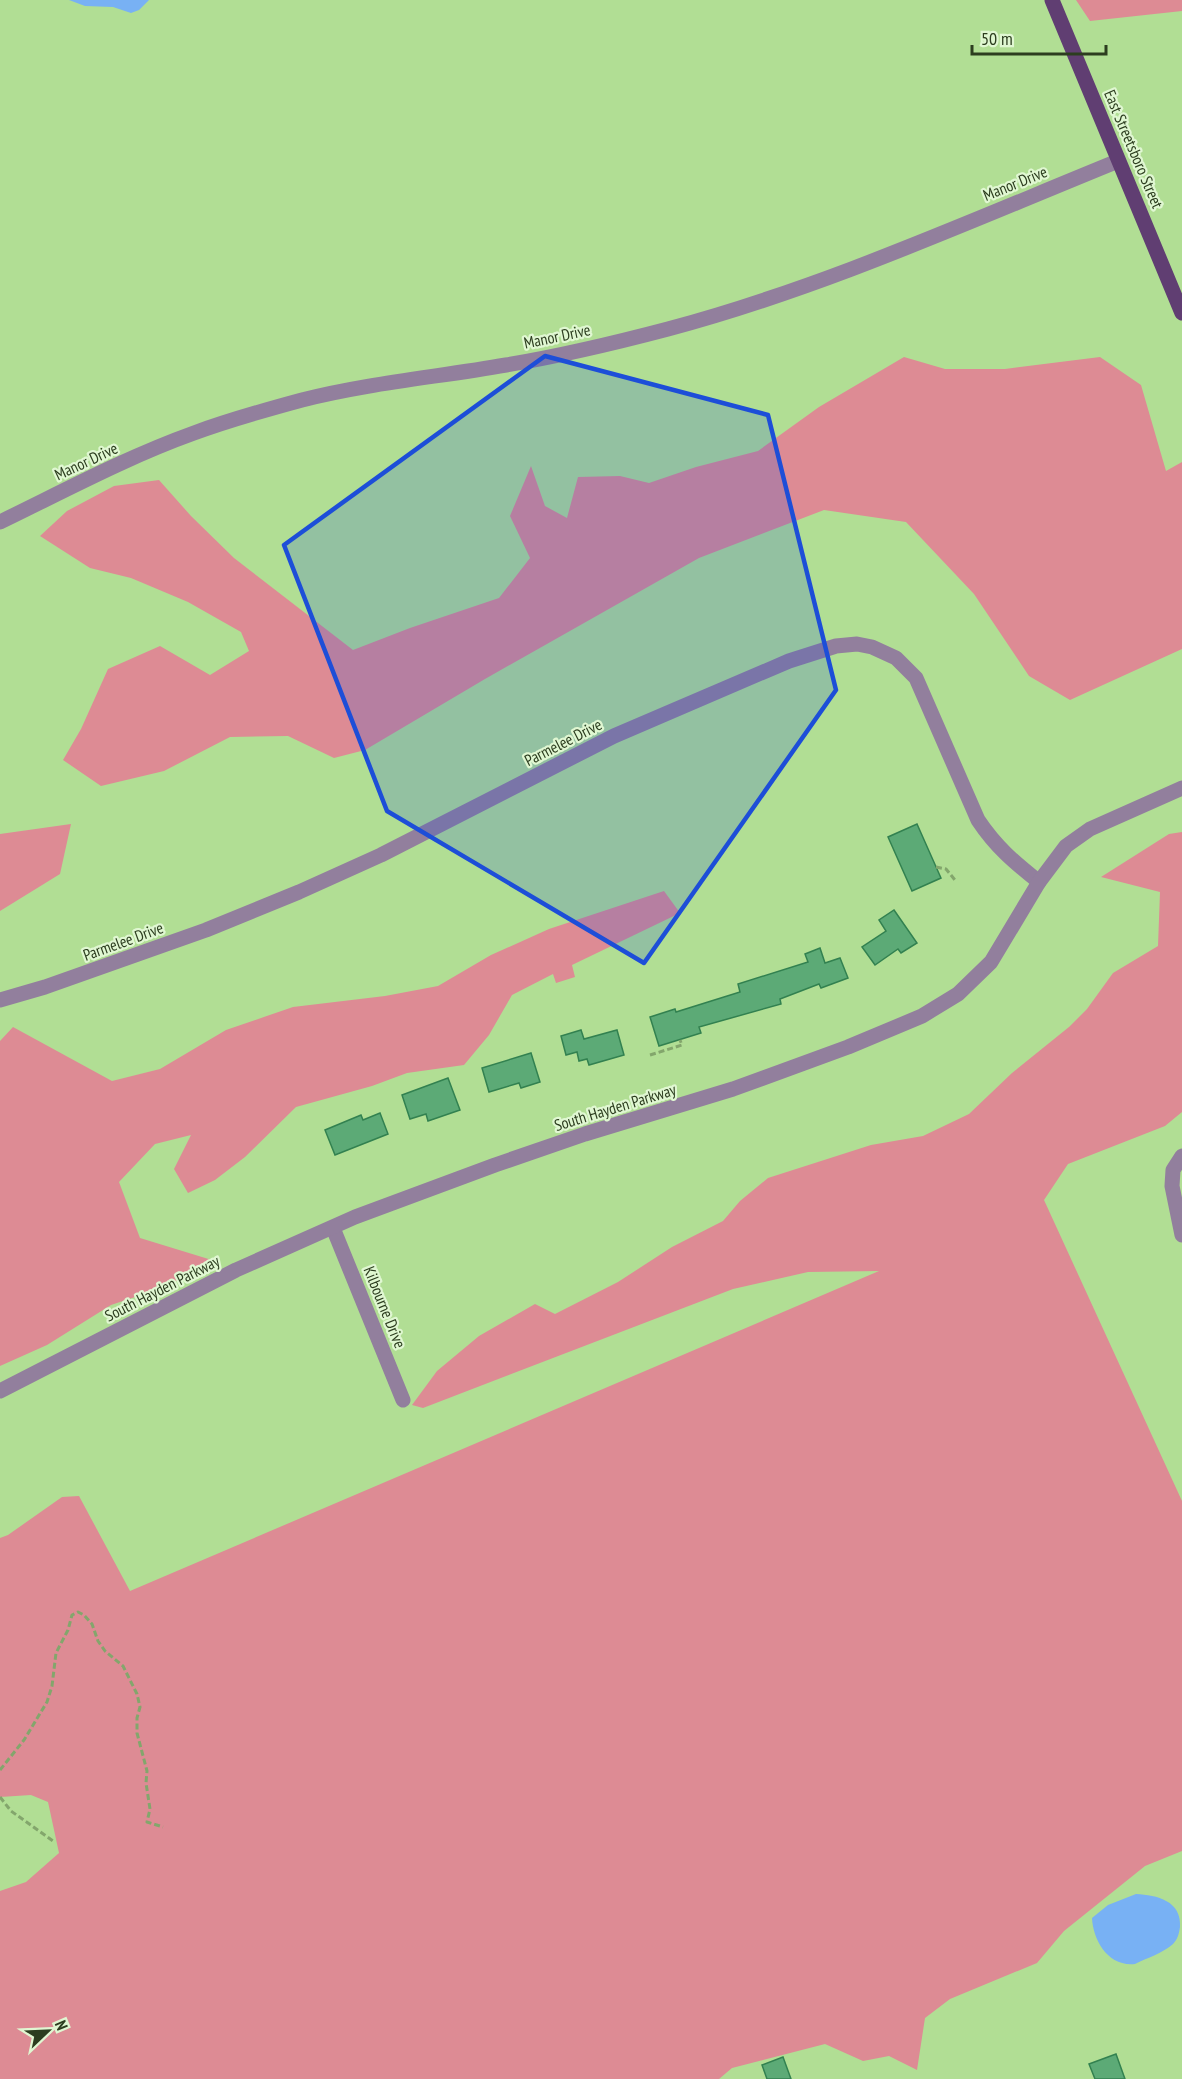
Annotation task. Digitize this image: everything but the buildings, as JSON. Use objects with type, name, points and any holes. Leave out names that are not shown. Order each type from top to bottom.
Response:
[{"type":"main road","name":"East Streetsboro Street","points":[[1052,0],[1182,313]]},
{"type":"street","name":"Manor Drive","points":[[0,522],[123,463],[191,434],[242,417],[385,382],[508,365],[584,350],[670,329],[775,296],[853,268],[1118,161]]},
{"type":"street","name":"Parmelee Drive","points":[[0,1000],[45,987],[195,934],[298,892],[381,855],[614,736],[789,661],[837,645],[857,644],[872,647],[896,658],[916,678],[978,820],[1003,853],[1039,882]]},
{"type":"street","name":"South Hayden Parkway","points":[[0,1391],[236,1269],[451,1180],[585,1134],[733,1089],[922,1017],[958,994],[991,962],[1039,882],[1066,846],[1090,829],[1182,788]]},
{"type":"street","points":[[1182,1156],[1173,1170],[1172,1186],[1182,1235]]},
{"type":"street","name":"Kilbourne Drive","points":[[333,1228],[403,1400]]},
{"type":"path","points":[[936,867],[946,869],[955,880]]},
{"type":"path","points":[[650,1055],[682,1045],[680,1040]]},
{"type":"path","points":[[0,1770],[24,1740],[46,1702],[52,1686],[56,1653],[68,1630],[69,1619],[78,1612],[92,1624],[98,1641],[105,1651],[123,1666],[137,1694],[140,1707],[137,1733],[147,1771],[146,1783],[150,1809],[147,1822],[163,1827]]},
{"type":"path","points":[[0,1797],[11,1811],[53,1840]]},
{"type":"highlighted area","points":[[545,356],[768,415],[836,690],[644,963],[387,811],[284,545]]},
{"type":"shaded area","points":[[1076,0],[1182,0],[1182,11],[1090,21]]},
{"type":"shaded area","points":[[904,357],[945,369],[1005,369],[1100,357],[1141,385],[1166,471],[1182,462],[1182,649],[1070,700],[1029,676],[974,594],[906,522],[824,510],[699,558],[365,750],[334,758],[288,736],[230,737],[164,771],[101,786],[63,760],[81,729],[108,669],[160,646],[210,675],[249,651],[241,632],[188,602],[131,578],[90,568],[40,536],[67,511],[114,486],[159,480],[191,516],[234,558],[353,650],[499,598],[530,558],[510,516],[531,466],[545,506],[567,518],[578,477],[620,476],[649,483],[696,467],[758,451],[819,407]]},
{"type":"shaded area","points":[[71,824],[60,874],[0,911],[0,834]]},
{"type":"shaded area","points":[[1182,832],[1182,1112],[1165,1126],[1068,1164],[1044,1200],[1182,1501],[1182,1851],[1145,1866],[1064,1931],[1037,1963],[950,1999],[925,2018],[917,2070],[889,2056],[863,2061],[825,2044],[732,2068],[719,2079],[0,2079],[0,1891],[26,1882],[59,1853],[48,1802],[31,1795],[0,1797],[0,1538],[8,1535],[62,1497],[79,1496],[130,1591],[879,1271],[808,1272],[733,1289],[423,1408],[412,1405],[437,1371],[479,1336],[535,1304],[555,1314],[618,1282],[672,1247],[723,1221],[740,1201],[768,1178],[871,1145],[923,1136],[969,1114],[1012,1073],[1069,1027],[1087,1009],[1113,973],[1158,946],[1160,892],[1101,877],[1169,834]]},
{"type":"shaded area","points":[[664,891],[680,913],[572,965],[575,977],[556,983],[553,974],[512,995],[489,1035],[464,1065],[407,1073],[372,1086],[296,1107],[245,1157],[215,1180],[188,1193],[174,1169],[191,1135],[155,1144],[119,1182],[140,1238],[215,1261],[165,1287],[111,1305],[47,1345],[0,1366],[0,1041],[13,1027],[112,1081],[160,1069],[226,1030],[293,1007],[385,996],[438,986],[491,955],[549,929]]},
{"type":"water","points":[[69,0],[149,0],[139,10],[131,13],[113,7],[85,6]]},
{"type":"water","points":[[1136,1894],[1160,1898],[1172,1905],[1180,1918],[1179,1934],[1173,1944],[1160,1953],[1135,1964],[1125,1964],[1110,1957],[1104,1950],[1095,1935],[1092,1918],[1108,1905]]}]
